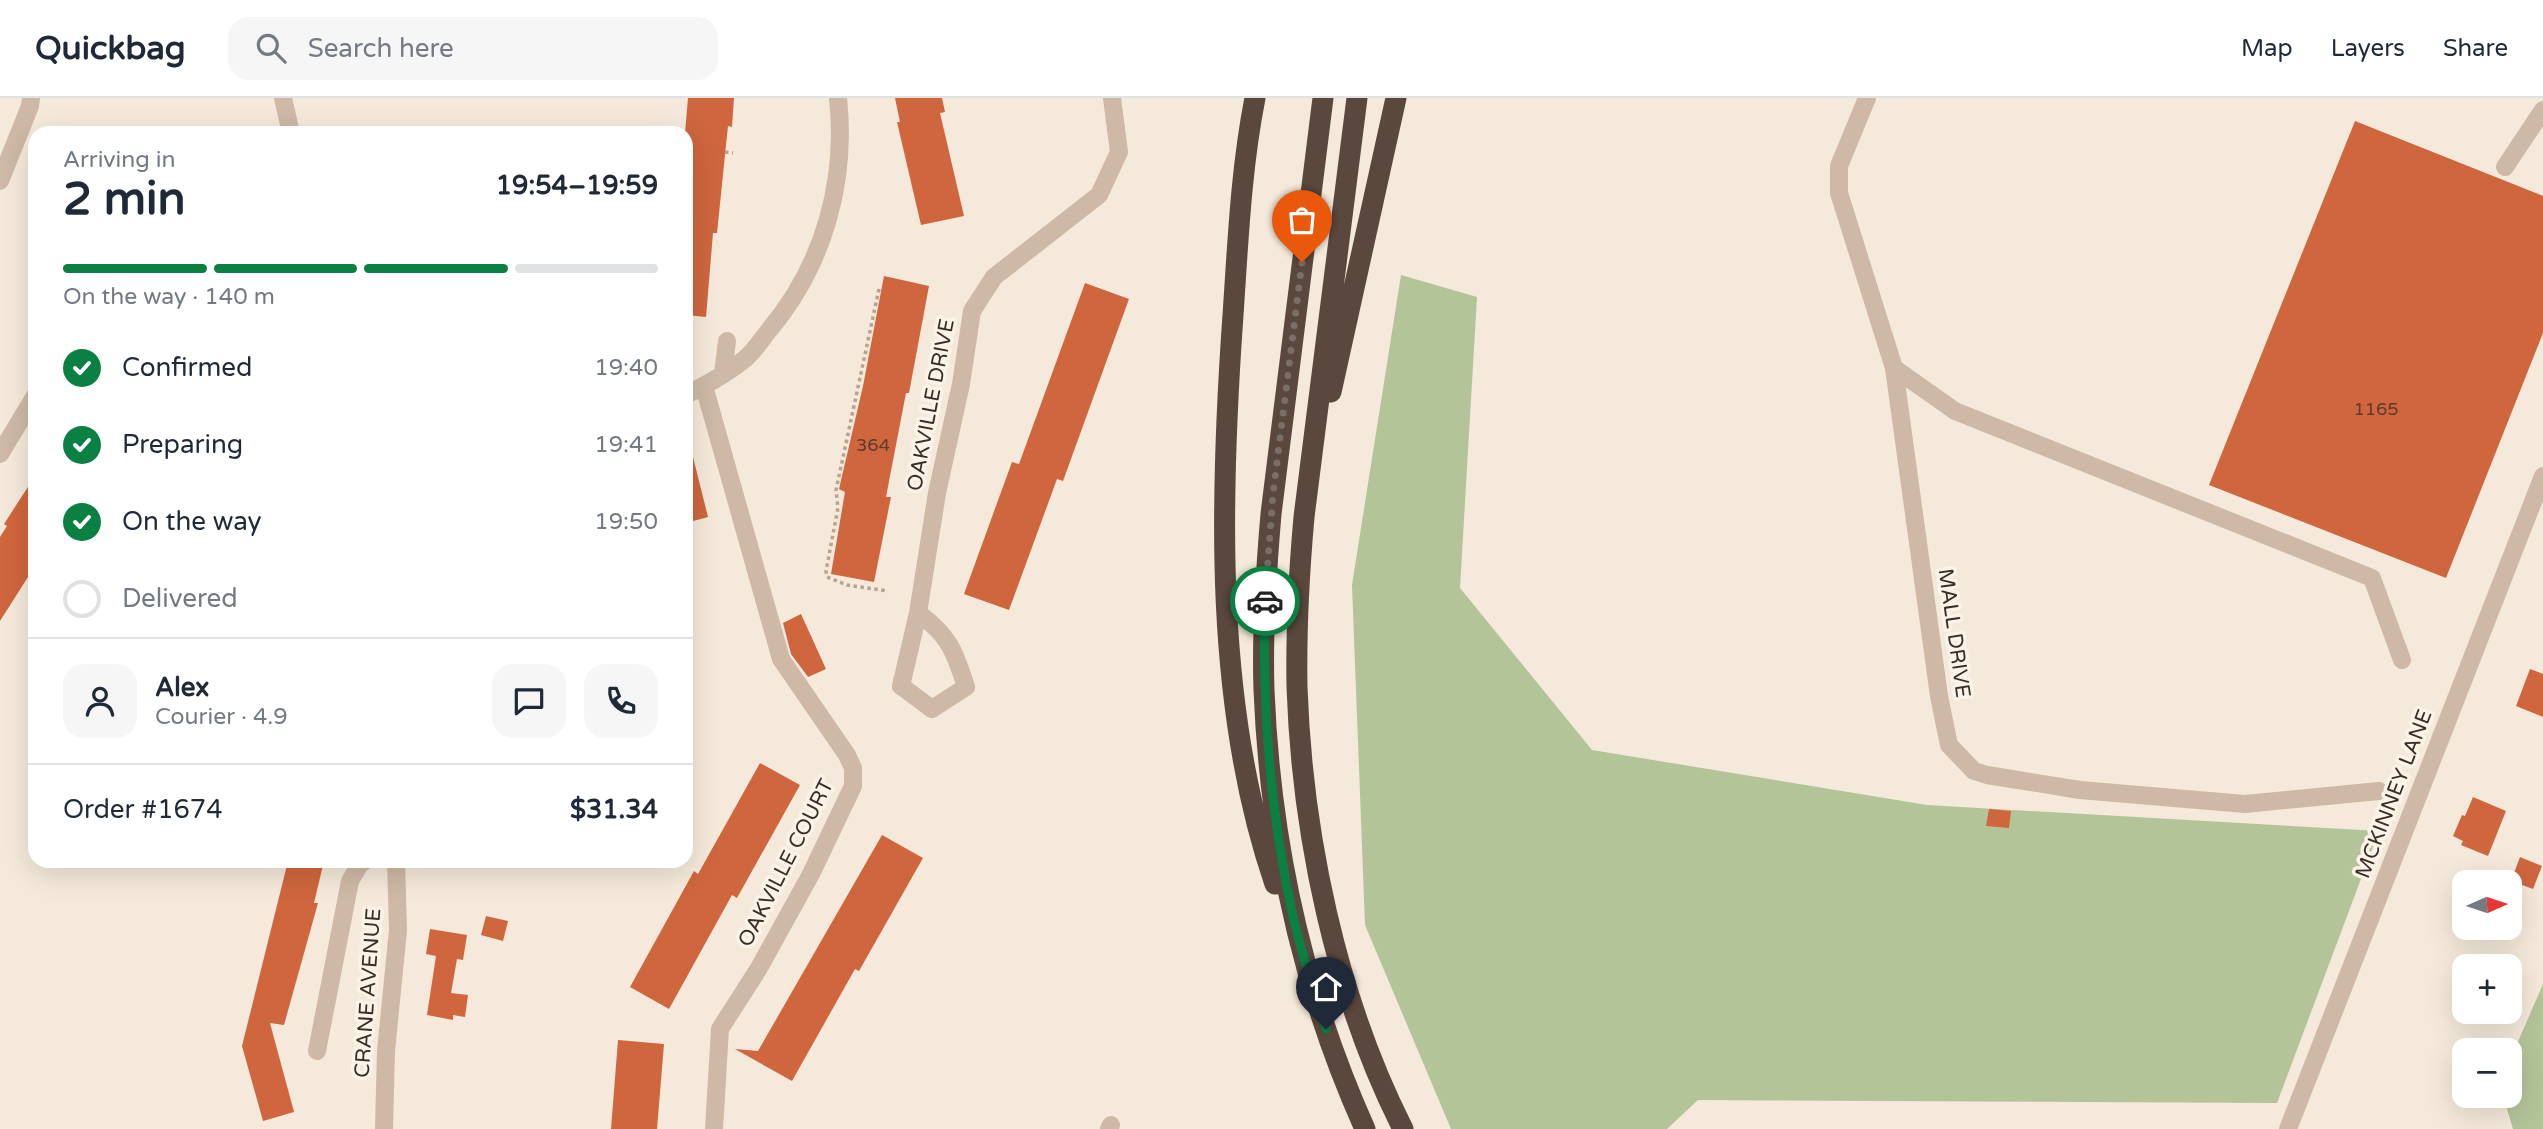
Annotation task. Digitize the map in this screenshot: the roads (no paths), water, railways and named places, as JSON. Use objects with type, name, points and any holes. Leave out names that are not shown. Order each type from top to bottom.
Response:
[{"type":"highway","points":[[1255,98],[1242,180],[1227,407],[1225,529],[1231,657],[1246,774],[1258,825],[1273,877],[1326,1029],[1365,1129]]},
{"type":"highway","points":[[1323,98],[1272,502],[1266,573],[1264,688],[1274,806],[1283,864],[1295,923],[1326,1029]]},
{"type":"highway","points":[[1357,98],[1304,517],[1299,575],[1297,687],[1301,744],[1316,858],[1328,915],[1357,1017],[1403,1129]]},
{"type":"highway","points":[[1304,517],[1396,98]]},
{"type":"street","points":[[0,181],[31,98]]},
{"type":"street","points":[[283,98],[289,126]]},
{"type":"street","points":[[693,392],[747,357],[782,315],[823,239],[839,177],[842,133],[838,98]]},
{"type":"street","name":"OAKVILLE DRIVE","points":[[918,613],[930,622],[955,650],[966,687],[932,709],[901,686],[918,613],[937,493],[961,384],[972,311],[994,277],[1098,195],[1119,152],[1112,98]]},
{"type":"street","name":"MALL DRIVE","points":[[1867,98],[1839,166],[1839,192],[1894,368],[1945,733],[1956,755],[1974,771],[1987,775],[2080,790],[2245,804],[2379,791]]},
{"type":"street","points":[[2505,167],[2543,110]]},
{"type":"street","points":[[1028,229],[1033,248]]},
{"type":"street","points":[[723,373],[727,341]]},
{"type":"street","points":[[1894,368],[1955,411],[2372,578],[2402,660]]},
{"type":"street","name":"OAKVILLE COURT","points":[[704,386],[781,659],[847,755],[853,768],[853,786],[811,874],[759,968],[720,1029],[714,1129]]},
{"type":"street","points":[[0,454],[28,408]]},
{"type":"street","name":"MCKINNEY LANE","points":[[2288,1129],[2543,476]]},
{"type":"street","points":[[317,1051],[350,881],[358,868]]},
{"type":"street","name":"CRANE AVENUE","points":[[384,1129],[386,1051],[398,930],[396,868]]}]
